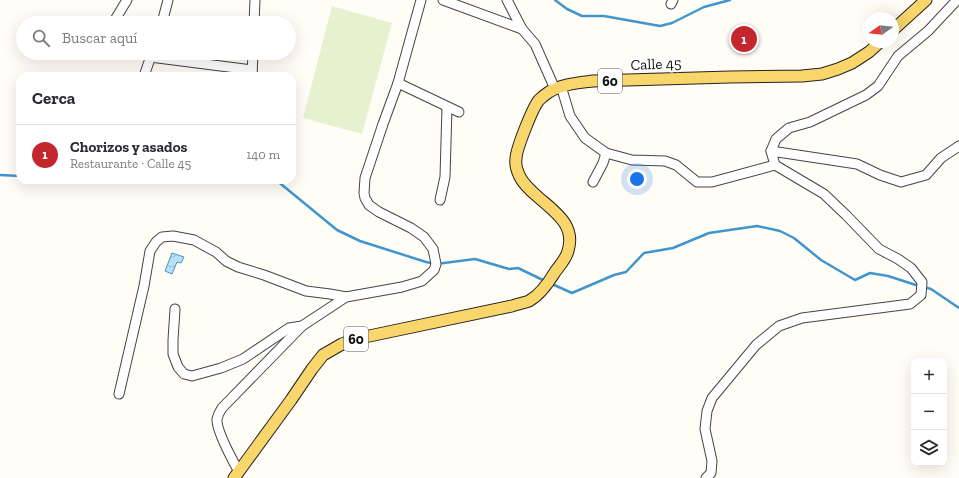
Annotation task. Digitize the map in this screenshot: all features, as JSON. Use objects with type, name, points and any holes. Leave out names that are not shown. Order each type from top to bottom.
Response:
[{"type":"main road","points":[[899,25],[926,0]]},
{"type":"main road","name":"Calle 45","points":[[236,475],[312,369],[323,355],[332,348],[355,339],[512,306],[528,301],[538,295],[568,252],[570,242],[569,231],[564,221],[523,183],[518,171],[516,159],[518,149],[533,111],[539,100],[547,93],[558,87],[572,83],[593,81],[802,76],[822,74],[852,63],[873,48]]},
{"type":"street","points":[[117,16],[127,0]]},
{"type":"street","points":[[164,16],[168,0]]},
{"type":"street","points":[[254,16],[255,0]]},
{"type":"street","points":[[236,475],[218,425],[217,419],[222,408],[302,326],[346,298],[402,287],[422,281],[434,270],[436,264],[433,249],[424,237],[411,228],[379,212],[369,205],[364,193],[365,178],[398,84],[421,0]]},
{"type":"street","points":[[443,0],[522,29]]},
{"type":"street","points":[[507,0],[522,29],[535,44],[558,87],[570,116],[585,138],[606,153],[632,160],[665,161],[676,165],[697,182],[712,182],[775,165]]},
{"type":"street","points":[[706,478],[711,473],[712,461],[706,429],[706,411],[712,398],[756,345],[779,326],[802,318],[910,304],[921,295],[922,282],[911,268],[898,258],[879,249],[824,194],[775,165],[771,151],[776,139],[789,128],[810,122],[866,95],[878,86],[898,56],[928,31],[956,0]]},
{"type":"street","points":[[145,72],[149,60]]},
{"type":"street","points":[[179,60],[246,72]]},
{"type":"street","points":[[252,72],[253,60]]},
{"type":"street","points":[[398,84],[459,112]]},
{"type":"street","points":[[440,200],[445,177],[447,106]]},
{"type":"street","points":[[771,151],[857,164],[880,175],[902,182],[926,175],[941,158],[959,146]]},
{"type":"street","points":[[593,182],[603,163],[606,153]]},
{"type":"street","points":[[119,394],[144,286],[150,251],[156,242],[162,237],[173,236],[194,240],[216,252],[226,261],[238,267],[306,291],[346,298]]},
{"type":"street","points":[[175,309],[172,340],[174,354],[178,367],[184,374],[192,376],[221,368],[243,359],[289,328],[302,326]]},
{"type":"green space","points":[[332,6],[392,23],[362,134],[303,118]]},
{"type":"water","points":[[172,253],[184,257],[181,263],[177,262],[172,274],[165,271]]},
{"type":"waterway","points":[[555,0],[567,9],[582,16],[604,16],[660,26],[672,23],[704,7],[730,0]]},
{"type":"waterway","points":[[0,175],[16,176]]},
{"type":"waterway","points":[[281,184],[337,230],[360,241],[436,264],[475,259],[509,269],[518,268],[545,281]]},
{"type":"waterway","points":[[552,284],[572,293],[614,275],[626,272],[644,253],[673,248],[709,233],[757,226],[780,231],[794,238],[821,260],[855,280],[870,273],[888,276],[919,286]]},
{"type":"waterway","points":[[924,287],[931,289],[959,308]]},
{"type":"place","name":"Chorizos y asados","points":[[744,39]]}]
